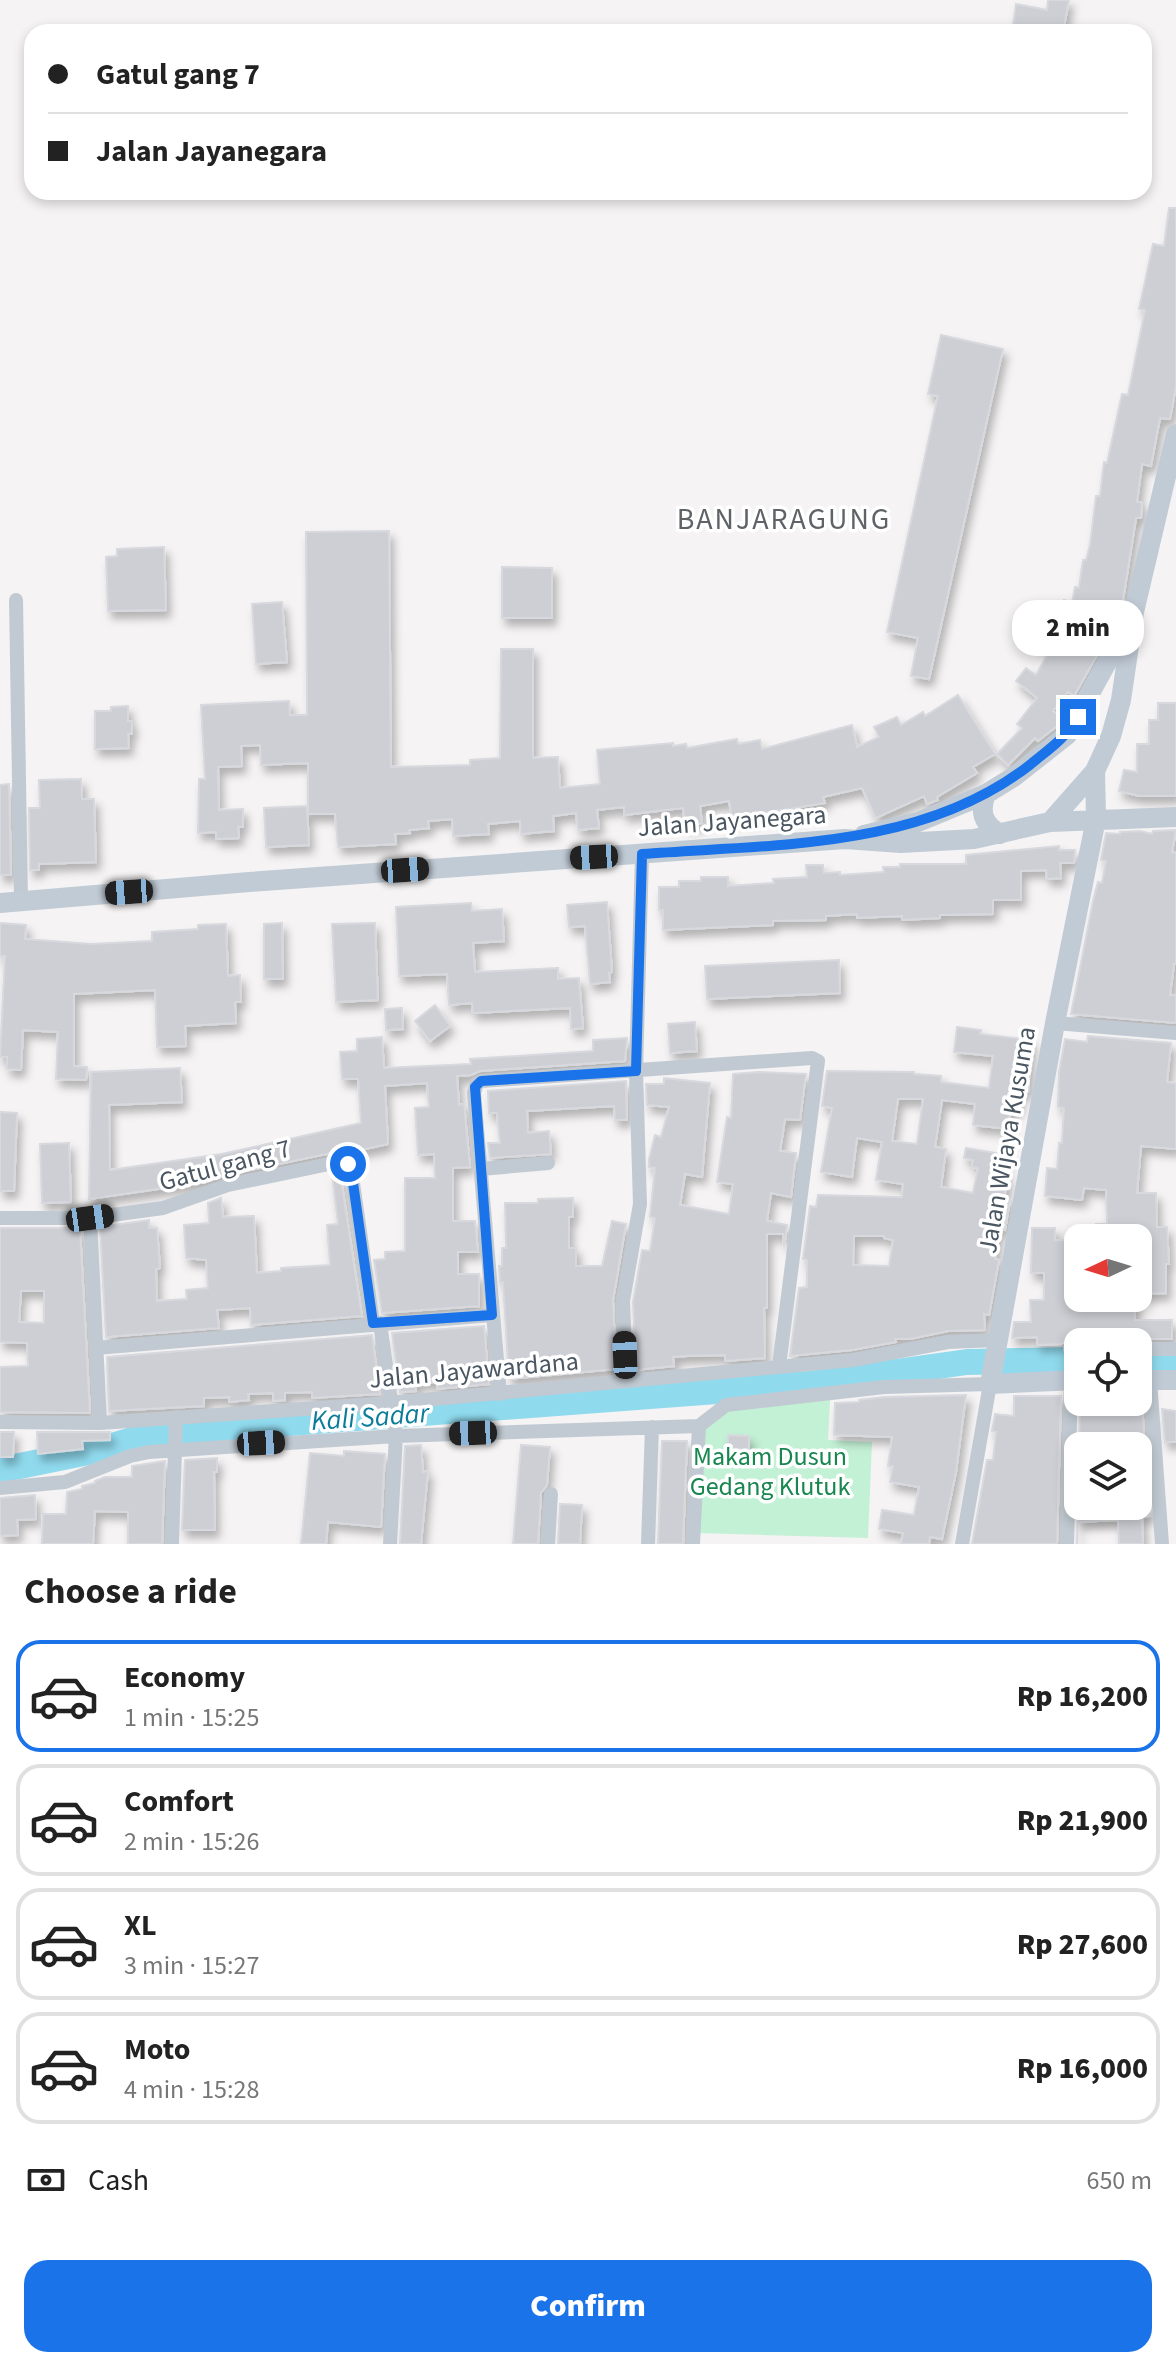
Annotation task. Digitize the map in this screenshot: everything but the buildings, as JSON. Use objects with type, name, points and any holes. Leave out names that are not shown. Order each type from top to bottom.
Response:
[{"type":"main road","name":"Jalan Jayanegara","points":[[0,903],[845,839],[901,843],[974,839],[1050,822],[1095,771],[1111,736],[1121,700],[1134,612],[1176,434]]},
{"type":"main road","name":"Jalan Jayanegara","points":[[845,839],[918,822],[986,794],[1015,776],[1067,735],[1134,612]]},
{"type":"main road","points":[[1078,717],[1089,715],[1103,723],[1111,736]]},
{"type":"main road","name":"Jalan Wijaya Kusuma","points":[[990,1381],[1055,1023],[1096,819],[1095,771]]},
{"type":"main road","points":[[986,794],[982,804],[983,819],[986,825],[1000,834]]},
{"type":"main road","points":[[1050,822],[1176,817]]},
{"type":"main road","points":[[990,1381],[1064,1380]]},
{"type":"main road","points":[[1152,1380],[1176,1380]]},
{"type":"street","points":[[16,600],[21,901]]},
{"type":"street","points":[[626,1380],[623,1301],[640,1204],[636,1071],[642,854]]},
{"type":"street","points":[[1055,1023],[1176,1033]]},
{"type":"street","points":[[500,1394],[474,1093],[477,1083],[812,1058],[818,1061],[779,1366]]},
{"type":"street","name":"Gatul gang 7","points":[[0,1218],[90,1218],[172,1206],[228,1185],[343,1161],[351,1169],[377,1323]]},
{"type":"street","points":[[481,1169],[548,1163]]},
{"type":"street","points":[[90,1218],[100,1423]]},
{"type":"street","points":[[96,1348],[492,1315]]},
{"type":"street","points":[[377,1323],[393,1419],[390,1544]]},
{"type":"street","name":"Jalan Jayawardana","points":[[0,1422],[393,1419],[500,1394],[861,1358],[948,1342],[996,1348]]},
{"type":"street","points":[[1152,1349],[1176,1349]]},
{"type":"street","points":[[0,1488],[65,1482],[139,1453],[175,1445],[393,1419],[699,1426],[726,1405],[884,1387],[990,1381],[962,1544]]},
{"type":"street","points":[[1067,1544],[1073,1416]]},
{"type":"street","points":[[1148,1416],[1162,1544]]},
{"type":"street","points":[[172,1544],[176,1421]]},
{"type":"street","points":[[693,1544],[699,1426]]},
{"type":"street","points":[[648,1544],[652,1427]]},
{"type":"street","points":[[548,1544],[551,1494]]},
{"type":"green space","name":"Makam Dusun Gedang Klutuk","points":[[830,1400],[828,1440],[872,1442],[868,1538],[698,1533],[703,1430],[729,1410]]},
{"type":"waterway","name":"Kali Sadar","points":[[0,1470],[103,1449],[155,1433],[810,1384],[967,1362],[1064,1360]]},
{"type":"waterway","name":"Kali Sadar","points":[[1152,1360],[1176,1361]]},
{"type":"district","name":"BANJARAGUNG","points":[[784,519]]},
{"type":"route","points":[[348,1164],[373,1323],[492,1315],[475,1087],[481,1081],[636,1071],[642,854],[845,839],[918,822],[986,794],[1015,776],[1067,735],[1078,717]]}]
